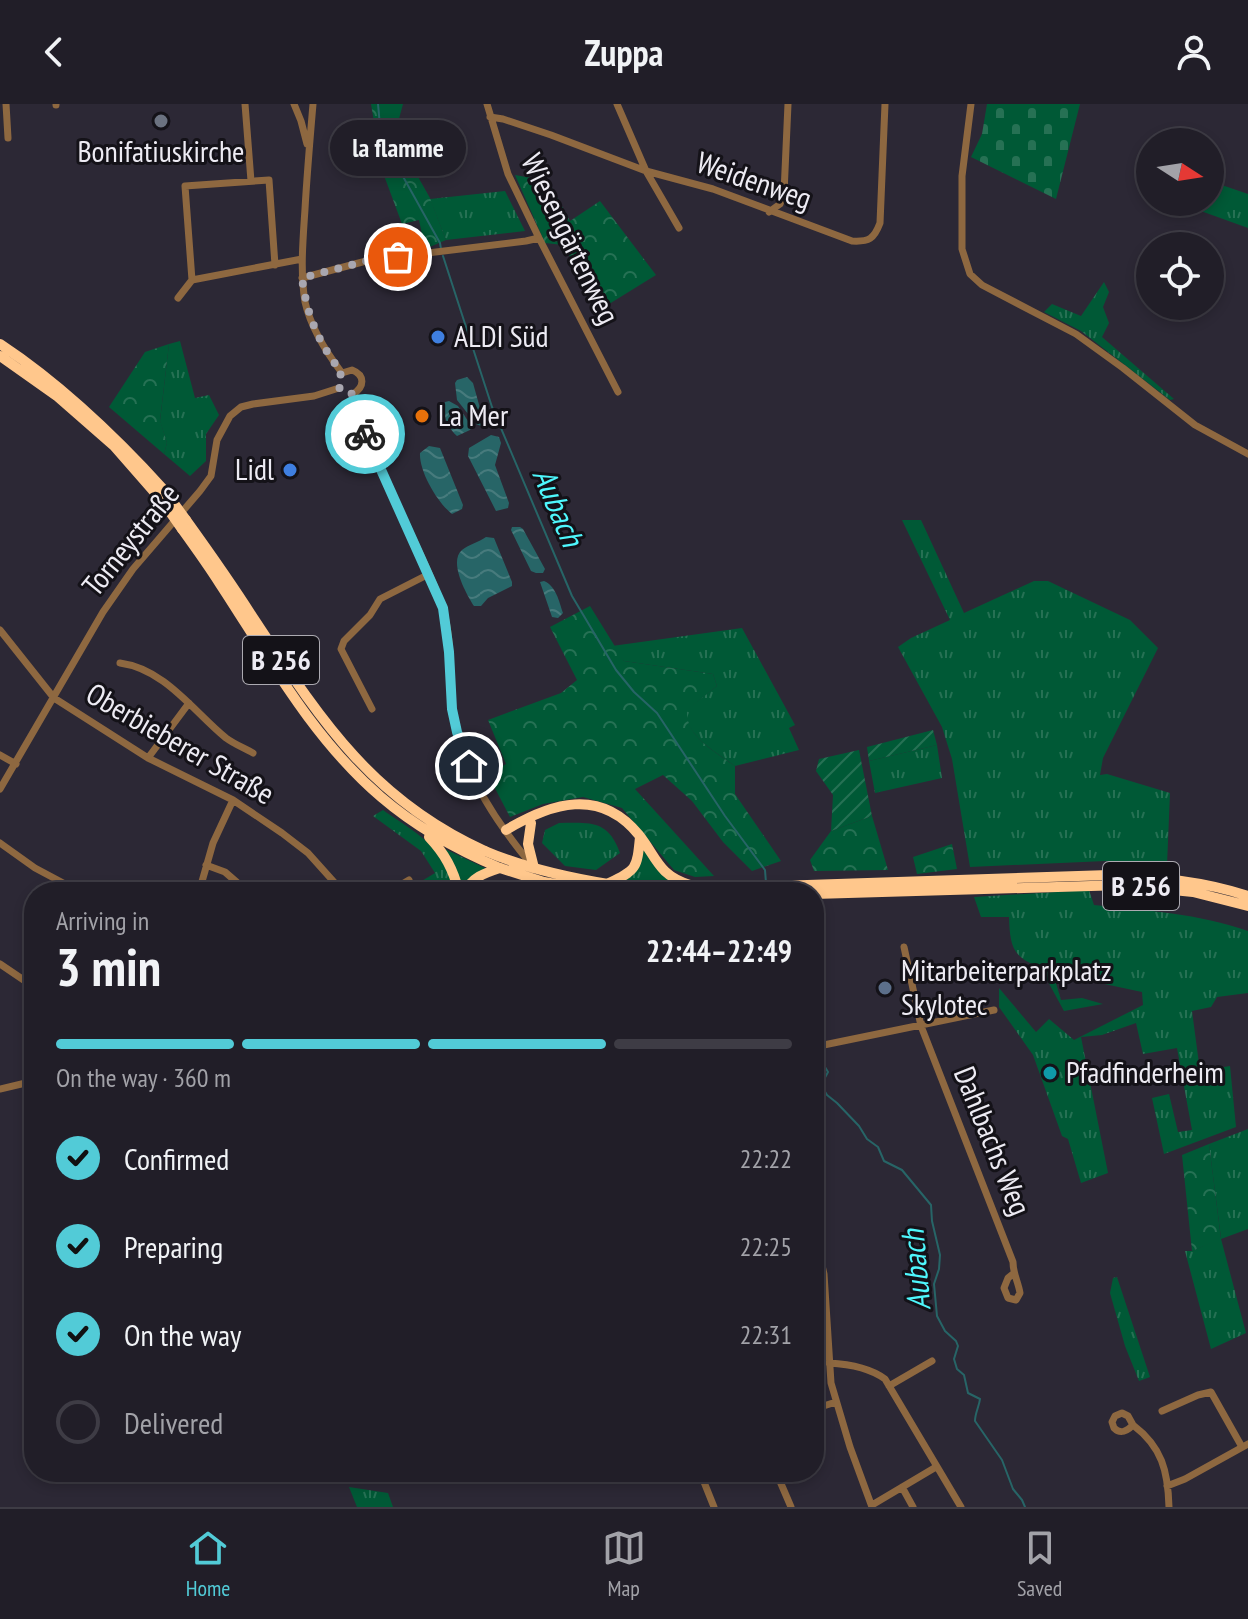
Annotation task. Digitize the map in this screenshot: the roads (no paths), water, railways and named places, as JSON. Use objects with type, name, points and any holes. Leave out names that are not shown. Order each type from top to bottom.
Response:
[{"type":"highway","name":"B 256","points":[[0,344],[66,394],[123,446],[184,525],[284,682],[318,728],[369,786],[417,824],[465,853],[544,882]]},
{"type":"highway","name":"B 256","points":[[0,356],[58,397],[114,446],[164,496]]},
{"type":"highway","name":"B 256","points":[[184,525],[229,580],[309,702],[357,760],[388,790],[448,833],[485,851],[516,864],[582,882]]},
{"type":"highway","points":[[506,830],[524,819],[561,805],[593,805],[622,819],[640,837],[664,872],[681,882]]},
{"type":"highway","points":[[506,830],[519,831],[541,813]]},
{"type":"highway","points":[[531,823],[528,844],[534,868]]},
{"type":"highway","points":[[417,824],[448,860],[458,882]]},
{"type":"highway","points":[[615,882],[636,864],[640,837]]},
{"type":"highway","points":[[471,882],[500,868]]},
{"type":"highway","name":"B 256","points":[[824,893],[1109,875],[1159,877],[1248,896]]},
{"type":"highway","name":"B 256","points":[[824,886],[1032,882],[1095,884],[1193,892],[1248,906]]},
{"type":"street","points":[[6,104],[8,138]]},
{"type":"street","points":[[245,104],[251,181]]},
{"type":"street","points":[[294,104],[308,150]]},
{"type":"street","points":[[313,104],[302,278],[314,328],[342,373]]},
{"type":"street","name":"Wiesengärtenweg","points":[[487,104],[508,174],[618,392]]},
{"type":"street","points":[[617,104],[646,171],[679,228]]},
{"type":"street","points":[[769,212],[780,204],[784,193],[788,104]]},
{"type":"street","name":"Weidenweg","points":[[490,117],[551,135],[646,171],[713,189],[852,241],[866,242],[875,236],[880,223],[885,104]]},
{"type":"street","points":[[971,104],[962,176],[962,249],[967,268],[974,278],[1076,334],[1195,425],[1248,454]]},
{"type":"street","points":[[192,280],[185,186],[269,180],[275,265]]},
{"type":"street","points":[[302,278],[370,260],[539,238]]},
{"type":"street","points":[[178,298],[192,280],[302,259]]},
{"type":"street","points":[[358,372],[362,378],[360,390],[353,394],[342,392],[338,380],[342,373],[358,372]]},
{"type":"street","name":"Torneystraße","points":[[0,789],[103,612],[133,569],[211,476],[217,440],[230,416],[241,407],[314,396],[339,388]]},
{"type":"street","points":[[353,394],[375,460],[443,608],[452,709],[469,766],[506,830],[534,868],[549,882]]},
{"type":"street","points":[[372,709],[341,649],[344,641],[370,615],[380,599],[429,574]]},
{"type":"street","name":"Oberbieberer Straße","points":[[0,630],[54,698],[148,758],[233,800],[308,853],[334,882]]},
{"type":"street","points":[[120,663],[133,665],[159,678],[228,740],[253,753]]},
{"type":"street","points":[[148,758],[189,703]]},
{"type":"street","points":[[0,755],[16,764]]},
{"type":"street","points":[[202,882],[213,843],[233,800]]},
{"type":"street","points":[[0,843],[61,882]]},
{"type":"street","points":[[206,865],[225,872],[236,882]]},
{"type":"street","name":"Dahlbachs Weg","points":[[904,947],[921,1026],[1013,1262],[1013,1274]]},
{"type":"street","points":[[0,964],[24,980]]},
{"type":"street","points":[[824,1045],[994,1010]]},
{"type":"street","points":[[0,1089],[24,1083]]},
{"type":"street","points":[[824,1274],[829,1363],[836,1402],[872,1506],[936,1467]]},
{"type":"street","points":[[889,1386],[932,1361]]},
{"type":"street","points":[[829,1363],[878,1374],[885,1379],[961,1507]]},
{"type":"street","points":[[1162,1411],[1211,1392],[1245,1445],[1167,1486]]},
{"type":"street","points":[[824,1406],[836,1402]]},
{"type":"street","points":[[1133,1425],[1145,1434],[1157,1450],[1165,1470],[1169,1507]]},
{"type":"street","points":[[704,1482],[714,1507]]},
{"type":"street","points":[[780,1482],[791,1507]]},
{"type":"street","points":[[902,1487],[913,1507]]},
{"type":"water","points":[[467,377],[473,383],[483,419],[481,426],[457,400],[455,383]]},
{"type":"water","points":[[445,402],[458,406],[472,427],[457,436],[445,415]]},
{"type":"water","points":[[491,435],[499,437],[501,443],[495,465],[509,503],[508,508],[496,511],[468,456],[469,448]]},
{"type":"water","points":[[429,446],[440,448],[463,505],[462,509],[452,514],[435,495],[426,478],[420,453]]},
{"type":"water","points":[[512,527],[523,529],[545,569],[543,573],[531,571]]},
{"type":"water","points":[[486,537],[494,538],[512,586],[488,598],[481,606],[474,606],[460,578],[458,555]]},
{"type":"water","points":[[540,582],[551,586],[558,599],[563,613],[558,618],[552,617]]},
{"type":"waterway","name":"Aubach","points":[[378,104],[381,137],[441,249]]},
{"type":"waterway","name":"Aubach","points":[[443,256],[492,407],[572,596],[616,670],[657,713],[765,870],[766,882]]},
{"type":"waterway","name":"Aubach","points":[[824,1065],[828,1072],[824,1079]]},
{"type":"waterway","name":"Aubach","points":[[824,1090],[859,1126],[867,1139],[878,1147],[884,1161],[902,1170],[931,1205],[940,1255],[934,1284],[937,1316],[945,1331],[956,1341],[958,1346],[954,1359],[957,1369],[964,1375],[968,1393],[980,1399],[975,1421],[1002,1460],[1013,1489],[1025,1507]]},
{"type":"place","name":"Bonifatiuskirche","points":[[161,121]]},
{"type":"place","name":"la flamme","points":[[398,257]]},
{"type":"place","name":"ALDI Süd","points":[[438,337]]},
{"type":"place","name":"La Mer","points":[[422,416]]},
{"type":"place","name":"Lidl","points":[[290,470]]},
{"type":"place","name":"Mitarbeiterparkplatz Skylotec","points":[[885,988]]},
{"type":"place","name":"Pfadfinderheim","points":[[1050,1073]]}]
